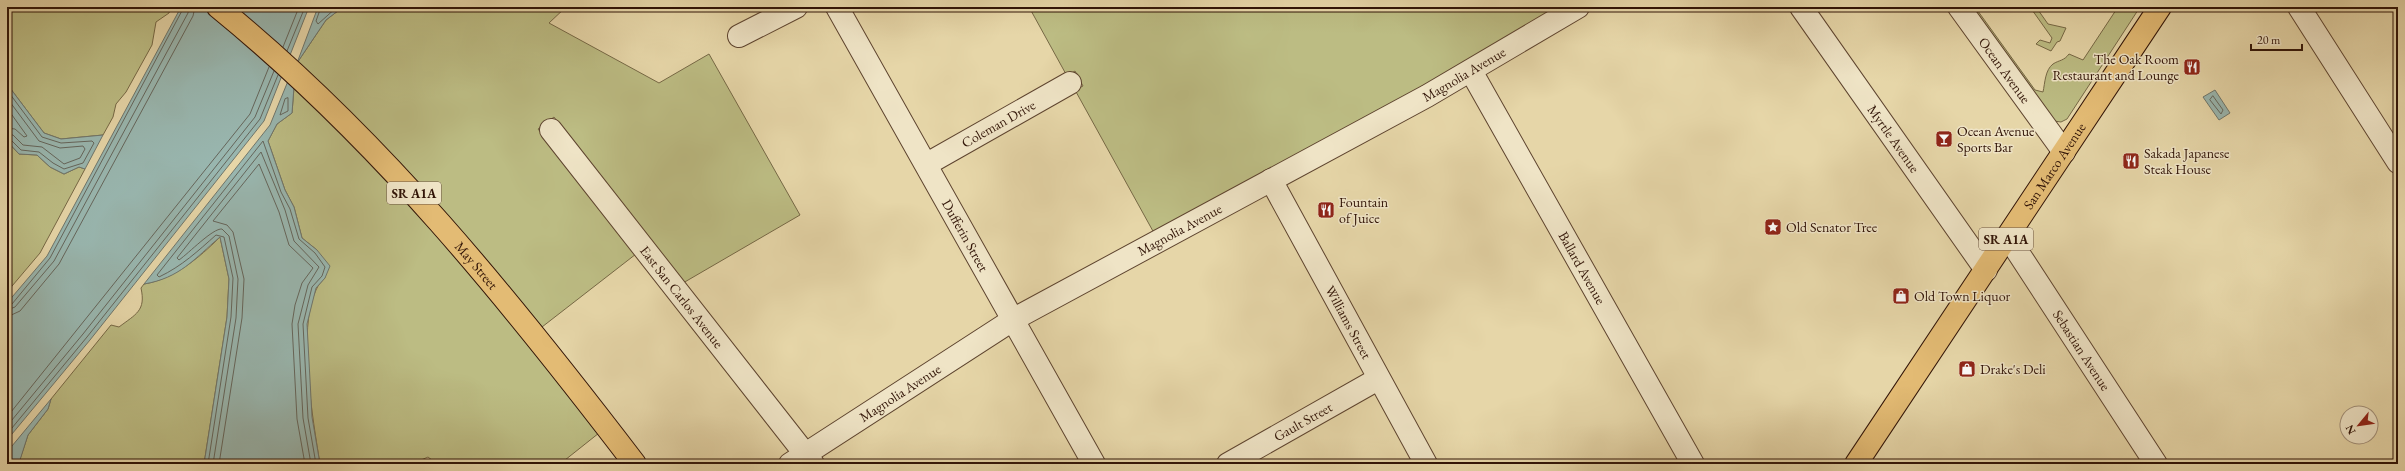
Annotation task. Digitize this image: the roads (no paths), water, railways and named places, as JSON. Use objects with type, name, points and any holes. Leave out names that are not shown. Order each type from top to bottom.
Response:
[{"type":"main road","name":"May Street","points":[[218,7],[302,82],[385,161],[489,278],[635,464]]},
{"type":"main road","name":"San Marco Avenue","points":[[1861,461],[2160,7]]},
{"type":"street","points":[[739,36],[796,7]]},
{"type":"street","name":"Dufferin Street","points":[[837,7],[927,164],[1094,464]]},
{"type":"street","name":"Magnolia Avenue","points":[[802,460],[1014,319],[1471,71],[1578,7]]},
{"type":"street","name":"Myrtle Avenue","points":[[1801,7],[1986,270]]},
{"type":"street","name":"Ocean Avenue","points":[[1959,7],[2064,152]]},
{"type":"street","points":[[2299,7],[2398,162]]},
{"type":"street","name":"Ballard Avenue","points":[[1471,71],[1693,464]]},
{"type":"street","name":"Coleman Drive","points":[[927,164],[1070,83]]},
{"type":"street","name":"East San Carlos Avenue","points":[[551,130],[802,460]]},
{"type":"street","name":"Williams Street","points":[[1271,180],[1378,379],[1426,464]]},
{"type":"street","name":"Sebastian Avenue","points":[[2008,236],[2156,464]]},
{"type":"street","name":"Gault Street","points":[[1228,464],[1378,379]]},
{"type":"water","points":[[181,7],[309,7],[264,121],[90,340],[7,440],[7,303],[47,256]]},
{"type":"water","points":[[318,7],[343,7],[326,20],[297,63]]},
{"type":"water","points":[[288,81],[294,87],[292,113],[277,124],[268,141],[285,190],[294,207],[302,238],[317,250],[330,266],[325,278],[316,288],[307,324],[312,417],[320,464],[204,464],[227,317],[229,279],[220,237],[194,260],[177,272],[157,281],[144,284],[270,125]]},
{"type":"water","points":[[7,84],[44,133],[61,139],[103,135],[85,169],[79,167],[64,174],[50,167],[37,155],[19,154],[7,141]]},
{"type":"water","points":[[2215,90],[2230,113],[2219,120],[2203,97]]},
{"type":"water","points":[[51,399],[48,409],[28,435],[20,460],[7,464],[7,452]]},
{"type":"place","name":"The Oak Room Restaurant and Lounge","points":[[2192,67]]},
{"type":"place","name":"Ocean Avenue Sports Bar","points":[[1944,139]]},
{"type":"place","name":"Sakada Japanese Steak House","points":[[2131,161]]},
{"type":"place","name":"Fountain of Juice","points":[[1326,210]]},
{"type":"place","name":"Old Senator Tree","points":[[1773,227]]},
{"type":"place","name":"Old Town Liquor","points":[[1901,296]]},
{"type":"place","name":"Drake's Deli","points":[[1967,369]]}]
